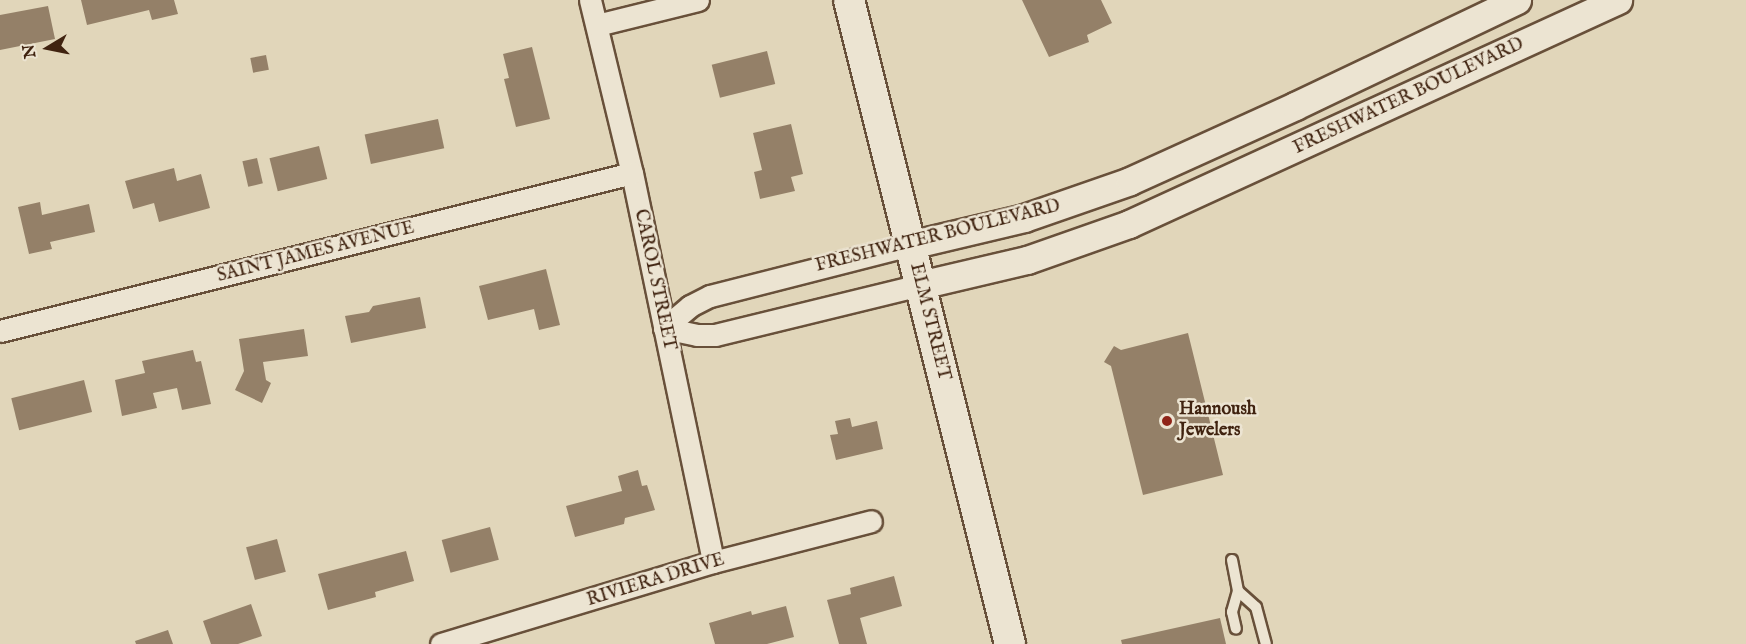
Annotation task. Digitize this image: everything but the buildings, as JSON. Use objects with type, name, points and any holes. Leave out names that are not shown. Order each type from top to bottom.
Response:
[{"type":"main road","name":"ELM STREET","points":[[849,0],[1010,644]]},
{"type":"street","name":"CAROL STREET","points":[[590,0],[632,173],[713,562]]},
{"type":"street","points":[[597,25],[698,0]]},
{"type":"street","name":"FRESHWATER BOULEVARD","points":[[664,328],[690,306],[710,296],[1024,218],[1130,181],[1517,0]]},
{"type":"street","name":"FRESHWATER BOULEVARD","points":[[664,328],[697,335],[715,335],[1027,260],[1129,224],[1618,0]]},
{"type":"street","name":"SAINT JAMES AVENUE","points":[[0,331],[632,173]]},
{"type":"street","name":"RIVIERA DRIVE","points":[[441,644],[713,562],[872,521]]},
{"type":"lane","points":[[1232,560],[1238,591],[1232,612],[1236,629]]},
{"type":"lane","points":[[1238,591],[1256,607],[1266,644]]},
{"type":"place","name":"Hannoush Jewelers","points":[[1167,421]]}]
